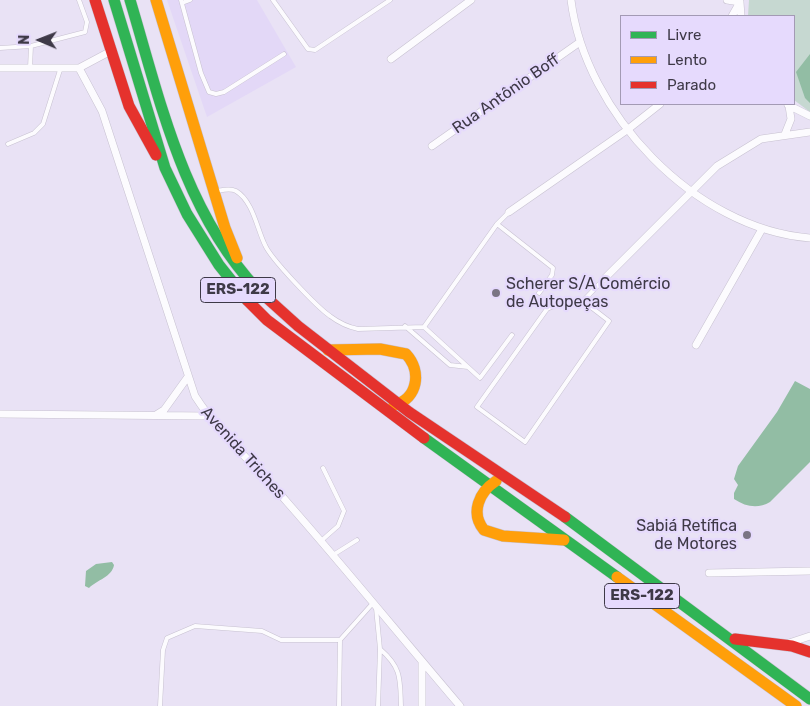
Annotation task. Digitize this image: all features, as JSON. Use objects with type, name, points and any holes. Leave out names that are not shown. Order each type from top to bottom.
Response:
[{"type":"highway","points":[[95,0],[129,106],[145,138],[165,168]]},
{"type":"highway","name":"ERS-122","points":[[114,0],[165,168],[175,193],[218,265],[250,304],[373,401],[796,706]]},
{"type":"highway","name":"ERS-122","points":[[130,0],[173,142],[187,179],[207,222],[227,253],[278,310],[400,404],[459,447],[508,478],[810,698]]},
{"type":"highway","points":[[156,0],[225,228],[242,270]]},
{"type":"highway","points":[[328,350],[393,350],[405,353],[412,360],[416,370],[416,385],[410,398],[400,404],[373,401]]},
{"type":"highway","points":[[508,478],[490,485],[479,500],[477,510],[480,524],[486,531],[500,535],[564,540]]},
{"type":"highway","points":[[730,638],[761,644],[788,644],[810,652]]},
{"type":"highway","points":[[779,694],[810,698]]},
{"type":"street","points":[[391,58],[471,0]]},
{"type":"street","points":[[571,0],[580,42],[591,72],[608,103],[646,152],[692,190],[739,220],[762,229],[789,236],[810,238]]},
{"type":"street","points":[[727,0],[740,1]]},
{"type":"street","points":[[733,15],[740,1]]},
{"type":"street","points":[[740,1],[742,15]]},
{"type":"street","name":"Rua Antônio Boff","points":[[432,146],[580,42]]},
{"type":"street","points":[[0,68],[60,70],[79,68],[111,51]]},
{"type":"street","name":"Avenida Triches","points":[[79,68],[102,111],[187,378],[207,416],[258,469],[333,554],[460,706]]},
{"type":"street","points":[[509,212],[628,130],[659,105]]},
{"type":"street","points":[[788,105],[810,116]]},
{"type":"street","points":[[785,134],[791,119],[788,105]]},
{"type":"street","points":[[605,278],[717,166],[761,139],[785,134],[810,132]]},
{"type":"street","points":[[696,345],[762,229]]},
{"type":"street","points":[[156,416],[164,410],[187,378]]},
{"type":"street","points":[[0,414],[207,416]]},
{"type":"street","points":[[709,574],[810,571]]},
{"type":"street","points":[[788,644],[810,636]]},
{"type":"street","points":[[422,662],[422,706]]},
{"type":"lane","points":[[0,48],[31,46],[85,32],[87,22],[79,0]]},
{"type":"lane","points":[[190,0],[182,2],[201,73],[210,92],[216,94],[224,92],[284,54]]},
{"type":"lane","points":[[273,0],[308,49],[315,50],[390,0]]},
{"type":"lane","points":[[30,68],[31,46]]},
{"type":"lane","points":[[8,144],[34,134],[43,124],[60,70]]},
{"type":"lane","points":[[215,192],[229,189],[237,191],[244,200],[265,246],[274,259],[328,315],[350,327],[358,329],[405,326],[424,327],[480,378],[512,334]]},
{"type":"lane","points":[[424,327],[497,224],[509,212]]},
{"type":"lane","points":[[497,224],[553,268],[552,274],[539,293]]},
{"type":"lane","points":[[583,301],[609,321],[525,442],[476,407],[546,309],[560,304],[583,301],[605,278]]},
{"type":"lane","points":[[405,326],[450,365],[468,367]]},
{"type":"lane","points":[[321,541],[338,526],[344,511],[323,468]]},
{"type":"lane","points":[[333,554],[357,540]]},
{"type":"lane","points":[[339,706],[340,640],[375,605]]},
{"type":"lane","points":[[375,605],[380,649],[378,706]]},
{"type":"lane","points":[[160,706],[163,650],[167,638],[180,631],[195,626],[262,631],[281,640],[340,640]]},
{"type":"lane","points":[[380,649],[397,666],[400,678],[401,706]]},
{"type":"shaded area","points":[[167,0],[257,0],[296,67],[207,117]]},
{"type":"shaded area","points":[[749,0],[810,0],[810,112],[795,101],[795,15],[748,15]]},
{"type":"shaded area","points":[[810,54],[810,103],[805,98],[796,72]]},
{"type":"shaded area","points":[[795,381],[810,389],[810,462],[770,502],[761,506],[743,504],[734,499],[734,493],[738,485],[734,479],[738,466],[777,412]]},
{"type":"shaded area","points":[[112,562],[114,565],[110,573],[89,588],[85,586],[86,571],[96,564]]},
{"type":"traffic: fast","points":[[114,0],[165,168],[187,214],[219,265],[247,300]]},
{"type":"traffic: fast","points":[[130,0],[164,115],[192,189],[210,225],[232,258],[257,289]]},
{"type":"traffic: fast","points":[[424,438],[617,577]]},
{"type":"traffic: fast","points":[[565,517],[810,699]]},
{"type":"traffic: slow","points":[[156,0],[225,228],[237,258]]},
{"type":"traffic: slow","points":[[328,350],[380,349],[406,354],[414,368],[415,384],[413,391],[408,397],[394,405]]},
{"type":"traffic: slow","points":[[496,481],[485,491],[478,503],[478,517],[484,530],[503,536],[564,540]]},
{"type":"traffic: slow","points":[[617,577],[796,706]]},
{"type":"traffic: jam","points":[[95,0],[129,106],[156,155]]},
{"type":"traffic: jam","points":[[257,289],[298,326],[409,412],[565,517]]},
{"type":"traffic: jam","points":[[247,300],[267,320],[424,438]]},
{"type":"traffic: jam","points":[[735,639],[792,646],[810,652]]},
{"type":"place","name":"Scherer S/A Comércio de Autopeças","points":[[496,293]]},
{"type":"place","name":"Sabiá Retífica de Motores","points":[[747,535]]}]
